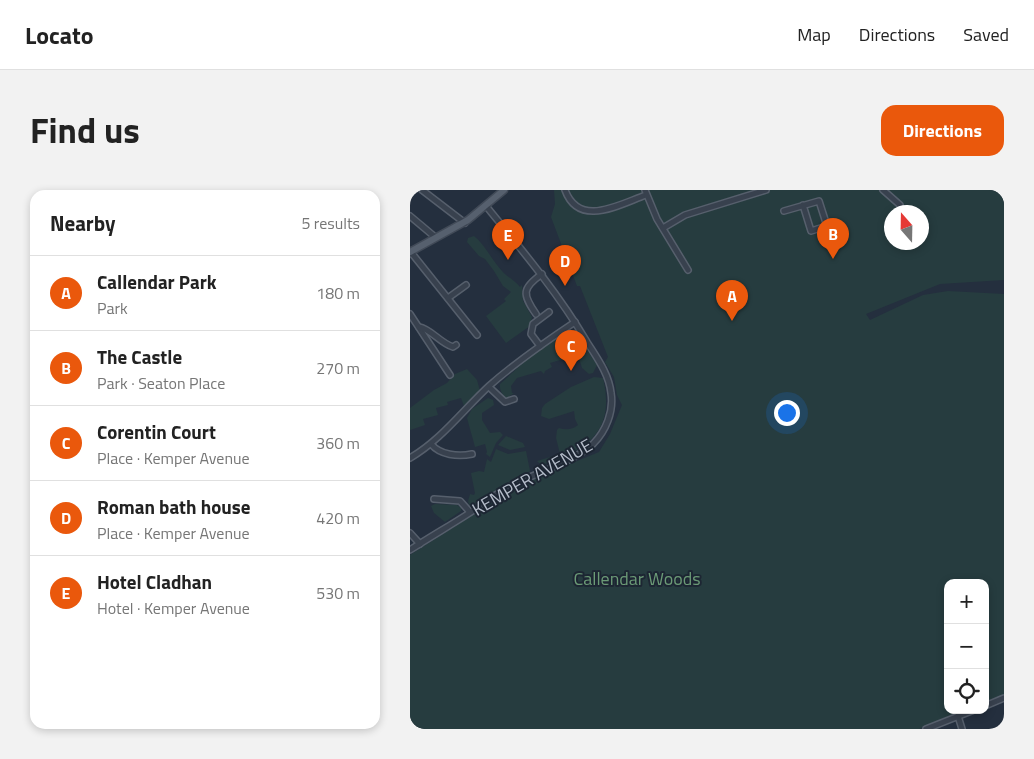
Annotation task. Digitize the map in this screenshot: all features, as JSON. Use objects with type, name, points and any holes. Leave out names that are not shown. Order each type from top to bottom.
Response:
[{"type":"main road","points":[[410,252],[435,237],[465,223],[504,190]]},
{"type":"street","points":[[422,190],[465,223]]},
{"type":"street","points":[[565,190],[568,199],[573,205],[589,212],[604,209],[645,193],[662,228],[688,270]]},
{"type":"street","points":[[662,228],[685,215],[766,190]]},
{"type":"street","points":[[883,190],[900,205]]},
{"type":"street","points":[[784,211],[803,205],[819,200],[827,226],[811,231],[803,205]]},
{"type":"street","name":"KEMPER AVENUE","points":[[410,550],[509,487],[580,453],[592,444],[604,429],[612,406],[610,384],[605,371],[575,322],[542,274],[486,206]]},
{"type":"street","points":[[410,216],[435,237]]},
{"type":"street","points":[[410,252],[477,335]]},
{"type":"street","points":[[536,314],[526,298],[527,288],[530,283],[542,274]]},
{"type":"street","points":[[448,298],[466,285]]},
{"type":"street","points":[[540,346],[532,334],[533,324],[549,312]]},
{"type":"street","points":[[410,314],[450,375]]},
{"type":"street","points":[[410,458],[431,444],[489,386],[540,346],[575,322]]},
{"type":"street","points":[[419,327],[426,328],[447,345],[453,347],[456,345]]},
{"type":"street","points":[[489,386],[504,402],[514,399]]},
{"type":"street","points":[[431,444],[442,453],[472,454]]},
{"type":"street","points":[[434,499],[462,499],[470,512]]},
{"type":"street","points":[[410,533],[420,544]]},
{"type":"street","points":[[989,704],[1004,698]]},
{"type":"street","points":[[926,729],[963,714]]},
{"type":"street","points":[[958,716],[962,729]]},
{"type":"green space","name":"Callendar Woods","points":[[554,190],[1004,190],[1004,280],[940,284],[866,314],[870,320],[923,295],[948,291],[1004,294],[1004,696],[989,702],[989,579],[944,579],[944,714],[957,714],[919,729],[410,729],[410,555],[509,492],[536,478],[599,452],[610,434],[622,405],[617,395],[614,377],[605,362],[608,357],[580,286],[577,286],[551,217],[555,204]]},
{"type":"green space","points":[[474,236],[504,273],[520,287],[522,285],[523,301],[532,317],[530,326],[506,343],[486,316],[506,301],[504,299],[511,292],[503,286],[485,259],[479,256],[467,242],[468,238]]},
{"type":"green space","points":[[572,331],[577,334],[597,365],[593,373],[589,374],[582,368],[578,355],[550,363],[552,367],[545,371],[544,374],[541,371],[517,378],[511,386],[512,393],[514,393],[506,399],[501,392],[500,384],[543,347]]},
{"type":"green space","points":[[467,369],[477,380],[480,391],[464,406],[461,398],[447,402],[448,405],[436,408],[438,415],[423,419],[425,425],[410,430],[410,408],[447,383],[455,374]]},
{"type":"green space","points":[[594,377],[603,378],[606,404],[605,415],[596,434],[578,450],[553,462],[540,464],[537,461],[560,454],[556,438],[557,430],[559,428],[571,429],[578,425],[574,411],[549,419],[541,416],[542,408],[571,387]]},
{"type":"green space","points":[[488,398],[493,400],[494,405],[482,413],[482,420],[490,433],[500,432],[503,435],[496,443],[490,457],[486,454],[485,444],[475,447],[467,418],[472,409]]},
{"type":"green space","points":[[506,436],[523,443],[525,447],[510,450],[498,445]]},
{"type":"green space","points":[[496,449],[508,454],[526,451],[530,471],[481,502],[469,505],[470,494],[474,495],[475,493],[471,473],[484,472],[487,459],[491,462]]},
{"type":"green space","points":[[435,504],[457,505],[461,508],[461,511],[445,522],[434,513],[431,506]]},
{"type":"place","name":"The Castle","points":[[833,259]]},
{"type":"place","name":"Hotel Cladhan","points":[[508,260]]},
{"type":"place","name":"Roman bath house","points":[[565,286]]},
{"type":"place","name":"Callendar Park","points":[[732,321]]},
{"type":"place","name":"Corentin Court","points":[[571,371]]}]
